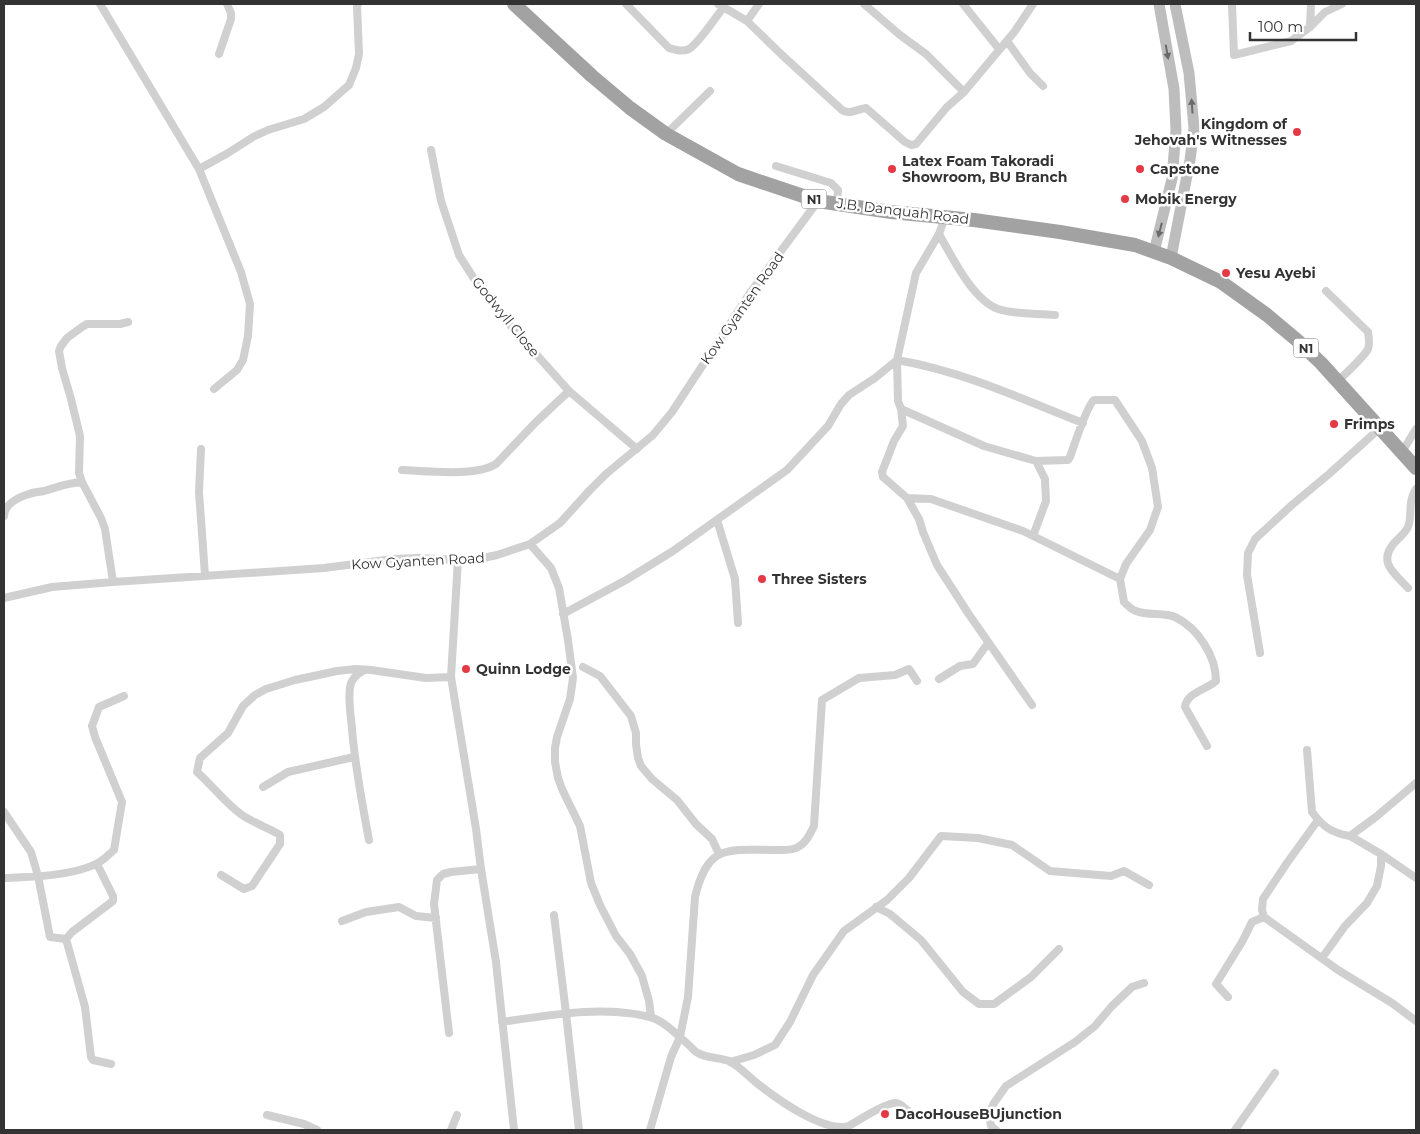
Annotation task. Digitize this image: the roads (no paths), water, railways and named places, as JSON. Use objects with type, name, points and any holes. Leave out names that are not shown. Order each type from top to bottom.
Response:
[{"type":"highway","name":"J.B. Danquah Road","points":[[514,4],[592,76],[630,108],[666,134],[738,174],[818,201],[891,212],[945,217],[1089,236],[1135,245],[1171,258]]},
{"type":"highway","name":"N1","points":[[1171,258],[1220,282],[1267,315],[1321,363],[1416,468]]},
{"type":"main road","points":[[1154,252],[1172,180],[1176,130],[1174,89],[1159,4]]},
{"type":"main road","points":[[1171,258],[1190,160],[1194,128],[1189,73],[1175,4]]},
{"type":"street","points":[[219,54],[231,19],[231,13],[227,4]]},
{"type":"street","points":[[199,169],[253,137],[268,130],[304,119],[324,107],[349,85],[359,54],[358,4]]},
{"type":"street","points":[[626,4],[669,48],[681,51],[688,49],[694,44],[720,6],[747,21],[842,110],[850,112],[866,108],[911,145],[916,144],[948,107],[964,92],[1007,41],[1033,4]]},
{"type":"street","points":[[747,21],[759,4]]},
{"type":"street","points":[[864,4],[900,35],[926,54],[964,92]]},
{"type":"street","points":[[963,4],[1000,49]]},
{"type":"street","points":[[1232,4],[1234,55],[1291,41],[1326,12],[1342,4]]},
{"type":"street","points":[[1310,4],[1310,27]]},
{"type":"street","points":[[103,5],[199,169],[241,272],[250,304],[244,360],[237,370],[214,389]]},
{"type":"street","points":[[1007,41],[1043,86]]},
{"type":"street","points":[[666,134],[710,91]]},
{"type":"street","name":"Godwyll Close","points":[[431,150],[441,201],[460,255],[480,288],[515,331],[569,391],[637,449]]},
{"type":"street","points":[[776,166],[831,183],[838,190],[837,204]]},
{"type":"street","name":"Kow Gyanten Road","points":[[4,598],[52,587],[324,568],[402,559],[458,560],[478,558],[497,555],[530,544],[560,523],[601,479],[653,435],[672,412],[750,293],[818,201]]},
{"type":"street","points":[[945,217],[939,234],[916,273],[897,360],[898,401],[903,426],[894,442],[882,472],[883,478],[907,498],[919,519],[922,532],[937,565],[968,614],[1032,705]]},
{"type":"street","points":[[939,234],[960,271],[982,299],[996,309],[1055,316]]},
{"type":"street","points":[[1326,291],[1368,332],[1369,338],[1369,347],[1365,353],[1338,382]]},
{"type":"street","points":[[113,582],[105,529],[82,482],[79,466],[80,436],[59,351],[67,338],[88,324],[128,322]]},
{"type":"street","points":[[563,614],[626,580],[673,551],[786,470],[828,426],[841,404],[849,395],[875,378],[897,360],[969,378],[1083,423]]},
{"type":"street","points":[[402,470],[455,472],[490,468],[569,391]]},
{"type":"street","points":[[901,409],[984,446],[1036,461],[1068,460],[1091,402],[1094,400],[1115,400],[1142,441],[1152,468],[1158,507],[1150,530],[1126,564],[1120,579],[1124,602],[1136,611],[1175,617],[1195,632],[1207,647],[1216,674],[1216,681],[1190,696],[1186,701],[1185,707],[1207,746]]},
{"type":"street","points":[[1260,653],[1247,575],[1248,553],[1254,539],[1380,428]]},
{"type":"street","points":[[1402,452],[1416,429]]},
{"type":"street","points":[[201,449],[199,492],[205,575]]},
{"type":"street","points":[[1033,536],[1046,501],[1045,479],[1036,461]]},
{"type":"street","points":[[4,516],[7,506],[22,496],[59,485],[82,482]]},
{"type":"street","points":[[1408,588],[1388,567],[1386,558],[1391,547],[1407,529],[1410,518],[1410,503],[1416,489]]},
{"type":"street","points":[[907,498],[931,499],[1023,531],[1120,579]]},
{"type":"street","points":[[717,520],[735,579],[738,623]]},
{"type":"street","points":[[530,544],[551,568],[559,588],[573,678],[570,699],[555,748],[558,778],[580,826],[591,883],[600,906],[616,936],[630,954],[642,976],[651,1017]]},
{"type":"street","points":[[458,560],[451,678],[496,962],[514,1130]]},
{"type":"street","points":[[939,679],[960,666],[973,664],[988,643]]},
{"type":"street","points":[[583,668],[600,676],[631,716],[636,733],[638,758],[641,766],[652,779],[677,800],[696,824],[712,839],[719,854]]},
{"type":"street","points":[[650,1130],[671,1057],[680,1037],[689,990],[695,897],[698,885],[708,864],[719,854],[730,850],[784,850],[798,848],[806,840],[814,826],[822,700],[859,678],[895,675],[909,669],[917,681]]},
{"type":"street","points":[[221,875],[244,888],[252,886],[280,844],[280,835],[244,816],[228,804],[209,782],[197,772],[200,758],[228,733],[243,706],[255,695],[266,689],[294,680],[337,671],[364,670],[426,678],[451,678]]},
{"type":"street","points":[[364,670],[352,680],[350,706],[354,757],[369,840]]},
{"type":"street","points":[[4,878],[74,871],[97,864],[114,850],[122,802],[92,726],[99,707],[124,696]]},
{"type":"street","points":[[1307,750],[1311,807],[1318,820],[1335,833],[1350,836],[1381,854],[1416,878]]},
{"type":"street","points":[[263,787],[288,772],[354,757]]},
{"type":"street","points":[[1350,836],[1416,783]]},
{"type":"street","points":[[4,812],[31,852],[38,876],[50,938],[66,939]]},
{"type":"street","points":[[1318,820],[1263,898],[1262,910],[1264,917],[1338,970],[1392,1003],[1416,1021]]},
{"type":"street","points":[[730,1062],[754,1055],[775,1045],[790,1022],[814,975],[844,931],[887,900],[909,878],[941,836],[978,838],[1012,845],[1050,871],[1111,876],[1124,871],[1149,885]]},
{"type":"street","points":[[1322,958],[1345,926],[1366,903],[1377,886],[1381,854]]},
{"type":"street","points":[[66,939],[72,932],[113,901],[113,896],[97,864]]},
{"type":"street","points":[[449,1033],[434,904],[437,880],[443,874],[450,872],[481,869]]},
{"type":"street","points":[[876,907],[890,914],[921,940],[963,992],[979,1004],[994,1004],[1031,977],[1059,949]]},
{"type":"street","points":[[342,921],[366,912],[399,908],[416,916],[436,918]]},
{"type":"street","points":[[554,915],[579,1130]]},
{"type":"street","points":[[1228,997],[1216,984],[1252,922],[1264,917]]},
{"type":"street","points":[[66,939],[85,1007],[91,1057],[94,1060],[111,1064]]},
{"type":"street","points":[[996,1130],[991,1126],[988,1114],[1006,1086],[1075,1042],[1094,1026],[1132,987],[1144,983]]},
{"type":"street","points":[[502,1022],[566,1013],[622,1012],[651,1017],[659,1020],[698,1054],[730,1062],[785,1103],[818,1121],[842,1128],[894,1102],[900,1104],[909,1112]]},
{"type":"street","points":[[1235,1130],[1275,1073]]},
{"type":"street","points":[[451,1130],[457,1114]]},
{"type":"street","points":[[266,1115],[304,1124],[317,1130]]},
{"type":"street","points":[[818,1121],[818,1130]]},
{"type":"place","name":"Kingdom of Jehovah's Witnesses","points":[[1297,132]]},
{"type":"place","name":"Latex Foam Takoradi Showroom, BU Branch","points":[[892,169]]},
{"type":"place","name":"Capstone","points":[[1140,169]]},
{"type":"place","name":"Mobik Energy","points":[[1125,199]]},
{"type":"place","name":"Yesu Ayebi","points":[[1226,273]]},
{"type":"place","name":"Frimps","points":[[1334,424]]},
{"type":"place","name":"Three Sisters","points":[[762,579]]},
{"type":"place","name":"Quinn Lodge","points":[[466,669]]},
{"type":"place","name":"DacoHouseBUjunction","points":[[885,1114]]}]
